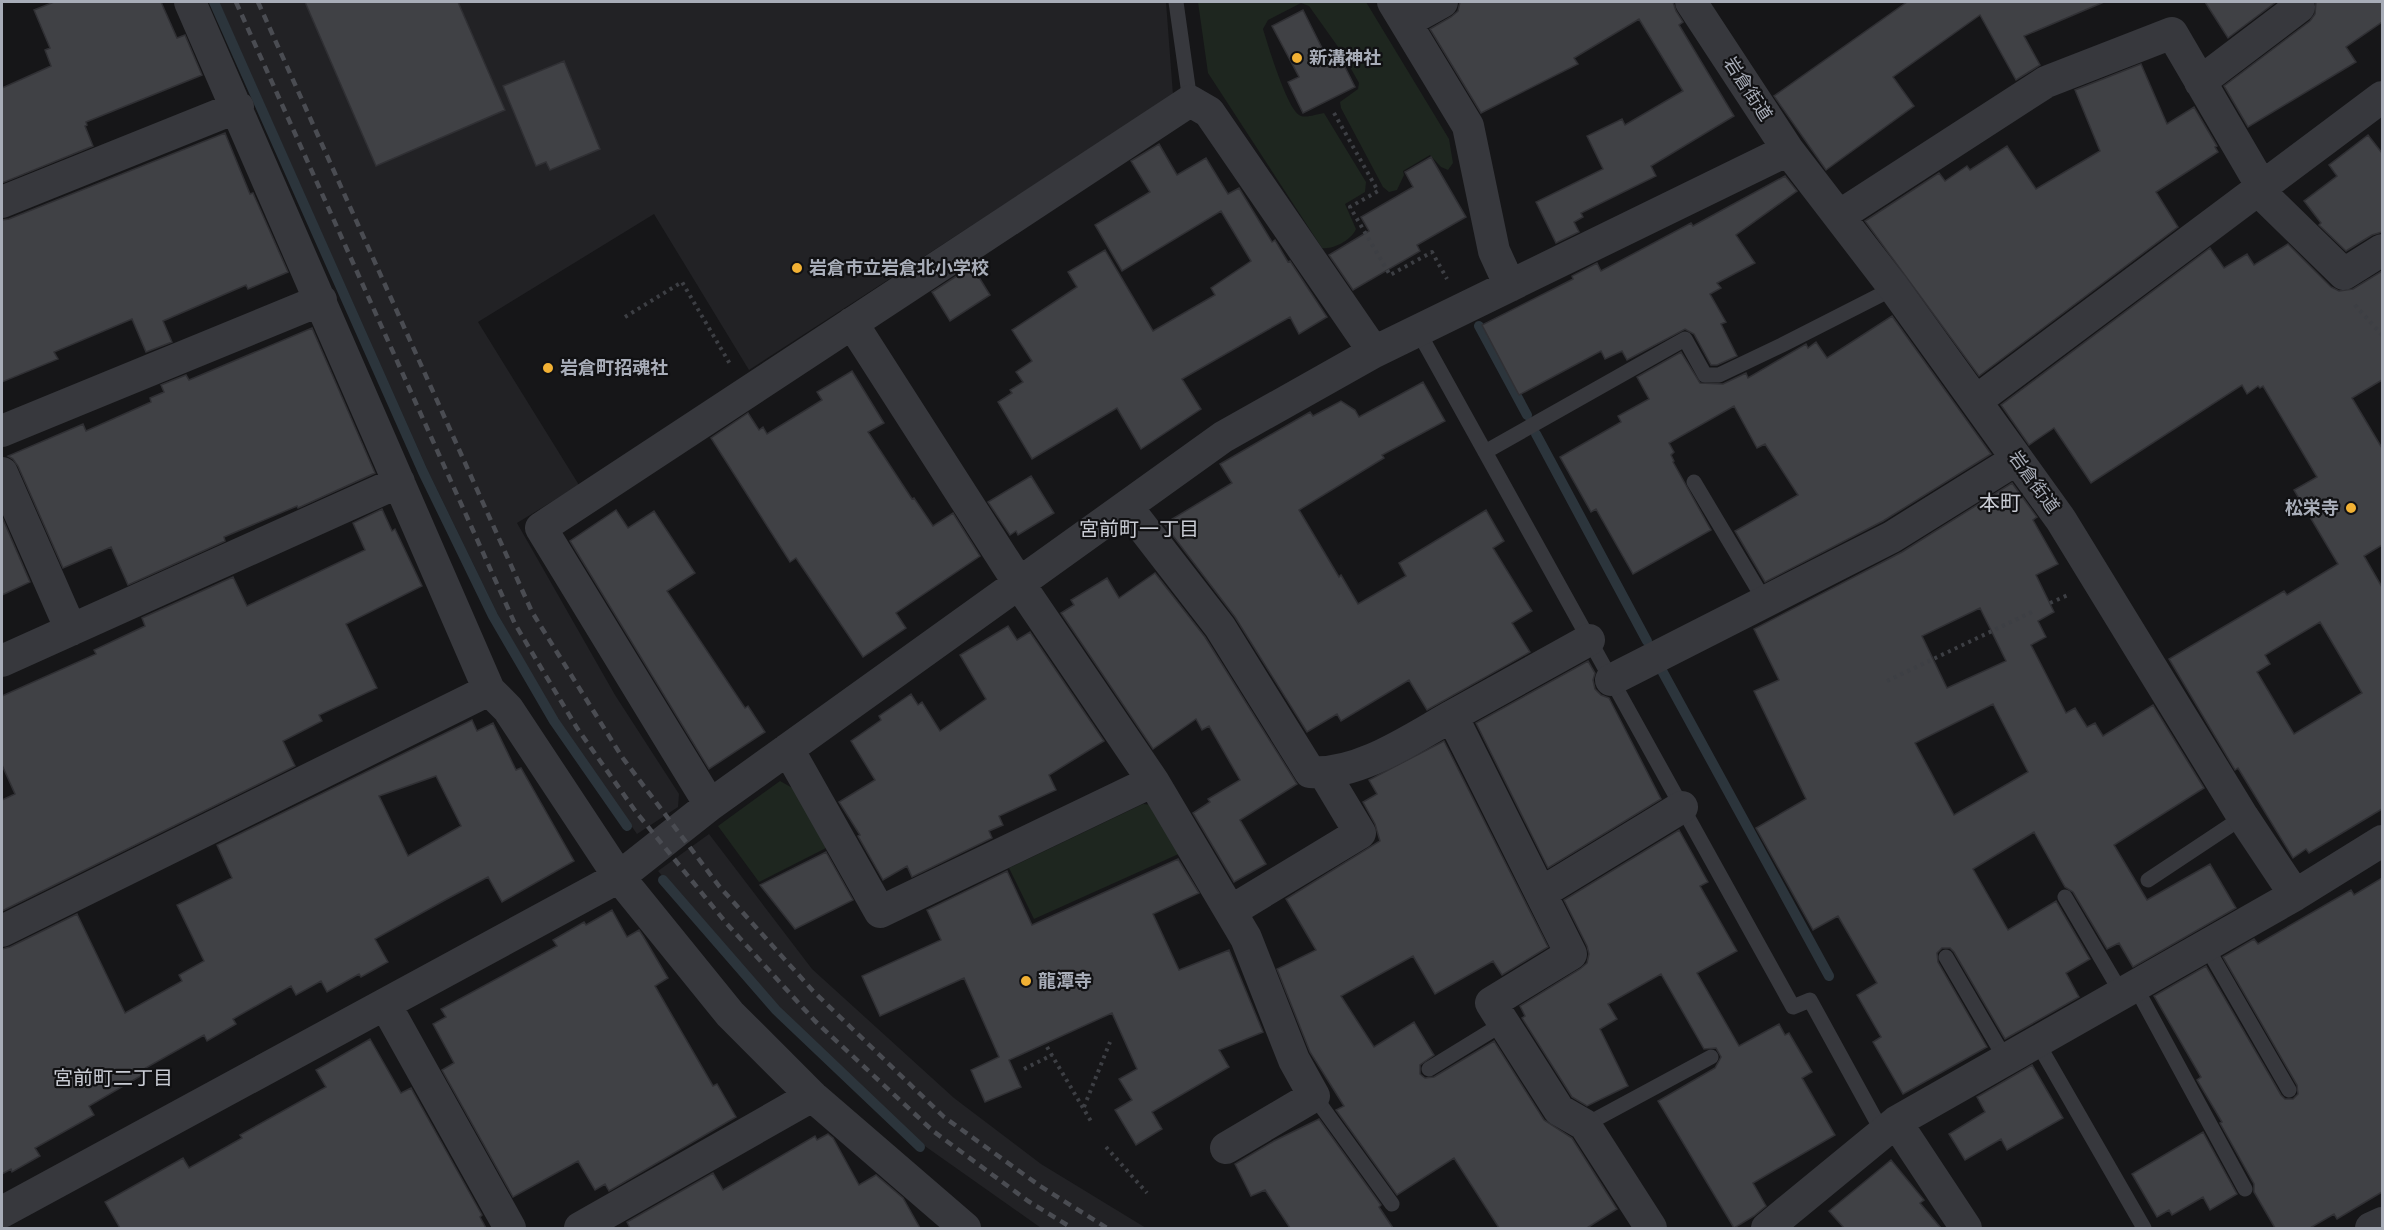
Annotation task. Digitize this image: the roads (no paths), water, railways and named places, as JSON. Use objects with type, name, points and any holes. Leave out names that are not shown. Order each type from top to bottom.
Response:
[{"type":"street","points":[[190,2],[238,107],[489,690],[508,709],[619,877],[730,1014],[812,1096],[965,1228]]},
{"type":"street","points":[[1442,2],[1399,12],[1468,126],[1494,251],[1510,286]]},
{"type":"street","name":"岩倉街道","points":[[1690,2],[1788,150],[1894,288],[2061,520],[2243,817],[2295,895]]},
{"type":"street","points":[[2200,82],[2299,8],[2296,2]]},
{"type":"street","points":[[1839,216],[2046,82],[2172,33],[2260,188],[2343,274],[2382,250]]},
{"type":"street","points":[[710,805],[541,528],[1190,101],[1209,112],[1374,352]]},
{"type":"street","points":[[2,202],[238,107]]},
{"type":"street","points":[[1976,400],[2260,188],[2377,113]]},
{"type":"street","points":[[2,1212],[619,877],[710,805],[1020,585],[1223,437],[1374,352],[1788,150]]},
{"type":"street","points":[[2,431],[321,300]]},
{"type":"street","points":[[852,323],[1020,585],[1153,781],[1246,938],[1294,1060],[1314,1096],[1226,1148]]},
{"type":"street","points":[[1611,680],[1892,537],[2017,459]]},
{"type":"street","points":[[2,472],[71,630]]},
{"type":"street","points":[[2,661],[399,482]]},
{"type":"street","points":[[1127,507],[1220,627],[1310,772],[1324,773],[1377,758],[1589,640]]},
{"type":"street","points":[[2,931],[489,690]]},
{"type":"street","points":[[1452,716],[1571,954],[1491,1003],[1559,1110],[1585,1125],[1651,1228]]},
{"type":"street","points":[[788,749],[880,912],[1153,781]]},
{"type":"street","points":[[1230,911],[1360,833],[1324,773]]},
{"type":"street","points":[[1541,893],[1682,807]]},
{"type":"street","points":[[1767,1228],[1889,1128],[2295,895],[2382,841]]},
{"type":"street","points":[[385,1004],[510,1228]]},
{"type":"street","points":[[598,1224],[812,1096]]},
{"type":"street","points":[[1889,1128],[1966,1228]]},
{"type":"street","points":[[2371,1228],[2382,1223]]},
{"type":"lane","points":[[1176,2],[1190,101]]},
{"type":"lane","points":[[1485,452],[1685,339],[1705,375],[1719,375],[1894,288]]},
{"type":"lane","points":[[1418,330],[1793,1007],[1810,1000],[1889,1128]]},
{"type":"lane","points":[[1694,482],[1766,603]]},
{"type":"lane","points":[[2148,880],[2243,817]]},
{"type":"lane","points":[[2065,897],[2128,990],[2245,1189]]},
{"type":"lane","points":[[2206,946],[2289,1090]]},
{"type":"lane","points":[[1946,957],[2006,1060]]},
{"type":"lane","points":[[1430,1069],[1504,1023]]},
{"type":"lane","points":[[2037,1042],[2144,1228]]},
{"type":"lane","points":[[1585,1125],[1711,1057]]},
{"type":"lane","points":[[1314,1096],[1392,1204]]},
{"type":"waterway","points":[[214,2],[423,472],[493,616],[554,721],[627,826]]},
{"type":"waterway","points":[[1479,326],[1527,415]]},
{"type":"waterway","points":[[1536,434],[1647,641]]},
{"type":"waterway","points":[[1660,667],[1829,976]]},
{"type":"waterway","points":[[663,880],[776,1010],[920,1147]]},
{"type":"railway","points":[[236,2],[515,624],[577,728],[636,812],[727,924],[815,1021],[933,1131],[1028,1201],[1072,1228]]},
{"type":"railway","points":[[258,2],[532,612],[622,757],[719,886],[813,991],[944,1117],[1040,1186],[1107,1228]]},
{"type":"place","name":"新溝神社","points":[[1297,58]]},
{"type":"place","name":"岩倉市立岩倉北小学校","points":[[797,268]]},
{"type":"place","name":"岩倉町招魂社","points":[[548,368]]},
{"type":"place","name":"松栄寺","points":[[2351,508]]},
{"type":"place","name":"龍潭寺","points":[[1026,981]]},
{"type":"district","name":"本町","points":[[2000,503]]},
{"type":"district","name":"宮前町一丁目","points":[[1139,529]]},
{"type":"district","name":"宮前町二丁目","points":[[113,1078]]}]
